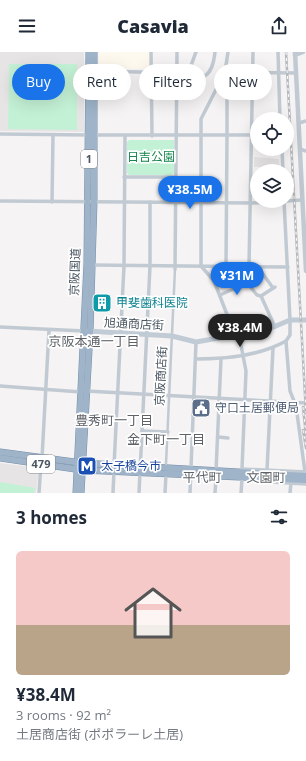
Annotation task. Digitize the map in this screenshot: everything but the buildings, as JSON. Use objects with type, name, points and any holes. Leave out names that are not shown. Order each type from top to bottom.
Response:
[{"type":"highway","name":"京阪国道","points":[[76,493],[83,392],[90,332],[91,135],[89,52]]},
{"type":"highway","name":"京阪国道","points":[[94,52],[94,64]]},
{"type":"highway","name":"京阪国道","points":[[91,135],[93,100]]},
{"type":"highway","name":"479","points":[[0,452],[42,461]]},
{"type":"highway","name":"479","points":[[0,458],[42,461],[79,466],[140,470],[166,469],[191,473],[242,473],[306,476]]},
{"type":"highway","name":"京阪国道","points":[[79,466],[81,493]]},
{"type":"highway","name":"479","points":[[242,473],[250,479],[306,480]]},
{"type":"main road","points":[[196,342],[237,335],[257,334],[290,320],[306,320]]},
{"type":"main road","name":"旭通商店街","points":[[90,332],[172,336],[196,342]]},
{"type":"street","points":[[151,52],[151,64]]},
{"type":"street","points":[[177,52],[177,64]]},
{"type":"street","points":[[192,64],[196,52]]},
{"type":"street","points":[[206,76],[213,65],[215,52]]},
{"type":"street","points":[[226,64],[228,52]]},
{"type":"street","points":[[253,52],[253,64]]},
{"type":"street","points":[[278,52],[280,112]]},
{"type":"street","points":[[303,52],[295,54],[300,149],[304,184],[302,200],[304,209],[306,272]]},
{"type":"street","points":[[272,73],[296,73]]},
{"type":"street","points":[[214,94],[201,119],[201,266],[208,273],[220,295],[237,335],[246,371],[241,493]]},
{"type":"street","points":[[151,100],[152,136]]},
{"type":"street","points":[[175,267],[177,100]]},
{"type":"street","points":[[226,266],[227,100]]},
{"type":"street","points":[[254,100],[254,112]]},
{"type":"street","points":[[299,123],[306,121]]},
{"type":"street","points":[[0,134],[125,136],[250,135]]},
{"type":"street","points":[[52,202],[53,135]]},
{"type":"street","points":[[113,493],[124,266],[125,136]]},
{"type":"street","points":[[300,149],[306,151]]},
{"type":"street","points":[[124,177],[176,177]]},
{"type":"street","points":[[294,201],[302,200]]},
{"type":"street","points":[[0,201],[250,203]]},
{"type":"street","points":[[139,493],[148,335],[150,202]]},
{"type":"street","points":[[250,266],[252,208]]},
{"type":"street","points":[[196,359],[222,359],[259,353],[286,341],[290,335],[284,208]]},
{"type":"street","points":[[90,265],[288,267]]},
{"type":"street","name":"京阪商店街","points":[[166,469],[175,267]]},
{"type":"street","points":[[258,267],[274,288],[261,296]]},
{"type":"street","points":[[220,295],[247,283],[257,295],[261,296],[275,327]]},
{"type":"street","points":[[0,327],[90,332]]},
{"type":"street","points":[[39,493],[49,330]]},
{"type":"street","points":[[242,473],[267,470],[306,472],[295,402],[290,391],[286,341]]},
{"type":"street","points":[[190,493],[196,342]]},
{"type":"street","points":[[267,470],[273,348]]},
{"type":"street","points":[[215,493],[222,359]]},
{"type":"street","points":[[0,386],[83,392],[270,400],[306,403]]},
{"type":"street","points":[[142,431],[168,432]]},
{"type":"street","points":[[218,438],[228,438]]},
{"type":"street","points":[[165,493],[166,469]]},
{"type":"street","points":[[250,479],[253,481],[306,484]]},
{"type":"street","points":[[290,493],[291,483]]},
{"type":"shaded area","points":[[0,52],[84,52],[84,64],[73,64],[73,100],[84,100],[84,132],[0,131]]},
{"type":"shaded area","points":[[99,52],[150,52],[150,64],[139,64],[139,69],[131,69],[131,64],[99,64]]},
{"type":"shaded area","points":[[254,157],[279,159],[279,164],[254,164]]},
{"type":"shaded area","points":[[0,463],[39,468],[36,493],[0,493]]},
{"type":"green space","points":[[9,64],[12,64],[12,100],[65,100],[65,64],[73,64],[73,100],[77,100],[77,130],[8,129]]},
{"type":"green space","name":"日吉公園","points":[[129,140],[174,140],[174,173],[172,175],[129,175],[127,173],[127,142]]},
{"type":"green space","points":[[0,482],[35,488],[34,493],[0,493]]},
{"type":"railway","points":[[286,52],[306,413]]},
{"type":"railway","points":[[303,407],[306,435]]},
{"type":"railway","points":[[303,430],[306,448]]},
{"type":"place","name":"甲斐歯科医院","points":[[102,303]]},
{"type":"place","name":"守口土居郵便局","points":[[201,408]]},
{"type":"place","name":"太子橋今市","points":[[87,466]]},
{"type":"district","name":"京阪本通一丁目","points":[[94,341]]},
{"type":"district","name":"豊秀町一丁目","points":[[114,420]]},
{"type":"district","name":"金下町一丁目","points":[[166,439]]},
{"type":"district","name":"平代町","points":[[202,477]]},
{"type":"district","name":"文園町","points":[[266,477]]}]
